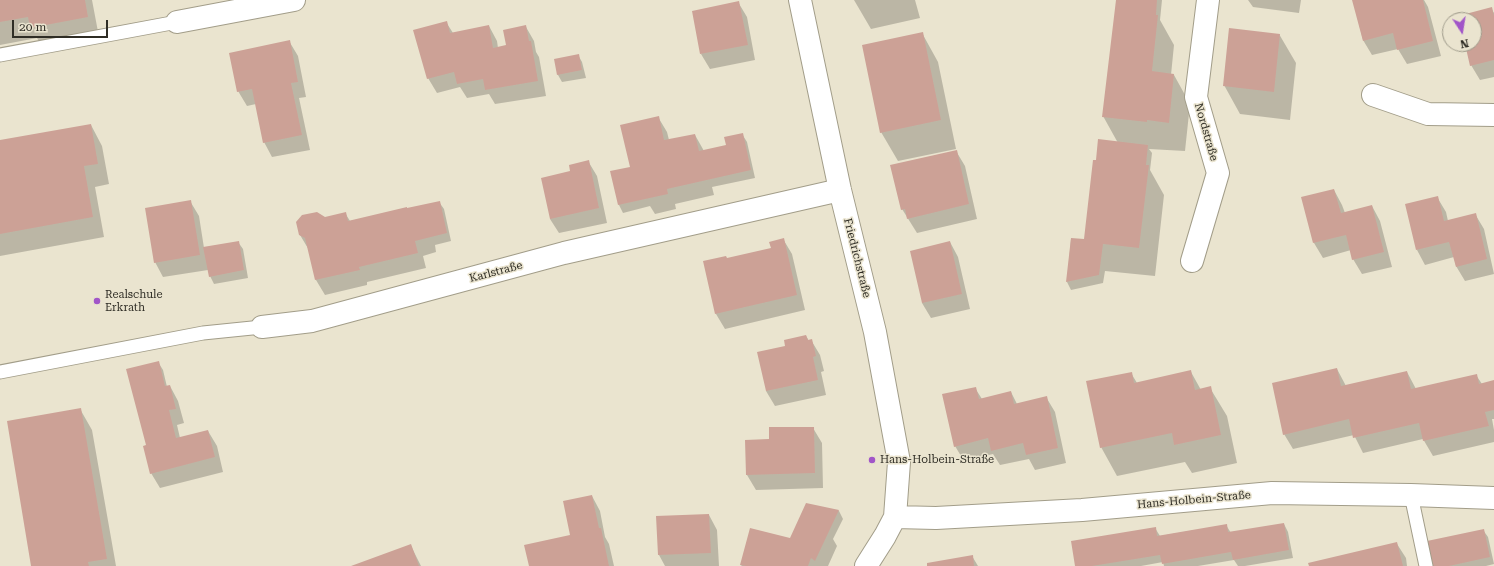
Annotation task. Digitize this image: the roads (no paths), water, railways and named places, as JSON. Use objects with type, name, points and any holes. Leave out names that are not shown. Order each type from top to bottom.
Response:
[{"type":"street","points":[[177,22],[294,0]]},
{"type":"street","name":"Friedrichstraße","points":[[800,0],[840,190],[875,332],[899,462],[895,517]]},
{"type":"street","name":"Nordstraße","points":[[1192,262],[1218,173],[1196,97],[1208,0]]},
{"type":"street","points":[[1373,95],[1428,114],[1494,115]]},
{"type":"street","name":"Karlstraße","points":[[262,326],[312,321],[564,254],[840,190]]},
{"type":"street","name":"Hans-Holbein-Straße","points":[[895,517],[936,518],[1082,510],[1272,493],[1494,498]]},
{"type":"street","points":[[866,566],[895,517]]},
{"type":"lane","points":[[0,55],[177,22]]},
{"type":"lane","name":"Karlstraße","points":[[0,372],[203,333],[262,326]]},
{"type":"lane","points":[[1411,495],[1426,566]]},
{"type":"place","name":"Realschule Erkrath","points":[[97,301]]},
{"type":"place","name":"Hans-Holbein-Straße","points":[[872,460]]}]
